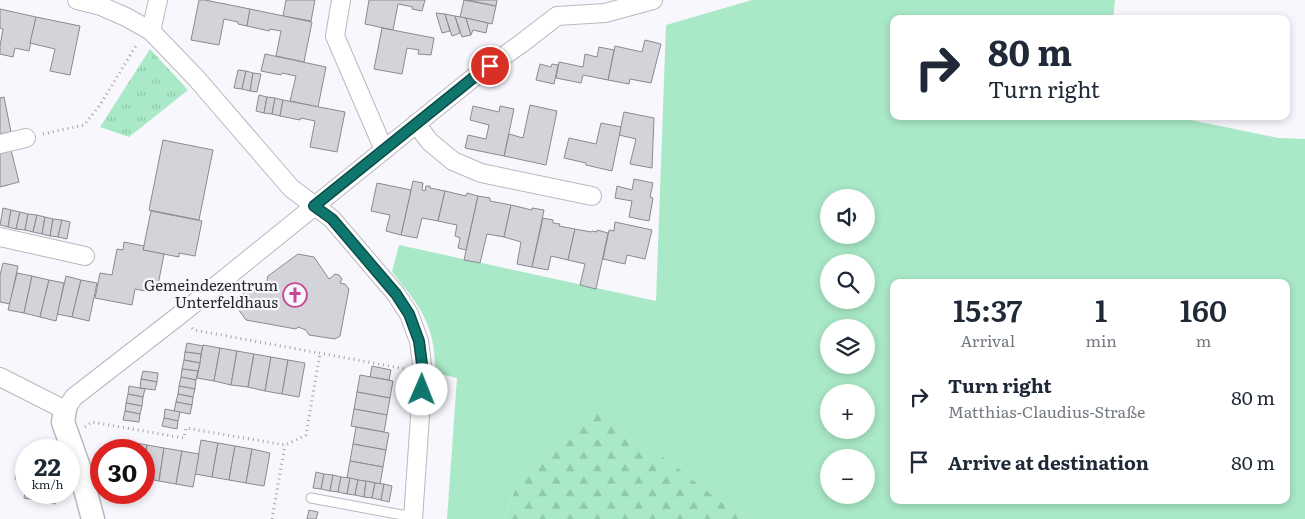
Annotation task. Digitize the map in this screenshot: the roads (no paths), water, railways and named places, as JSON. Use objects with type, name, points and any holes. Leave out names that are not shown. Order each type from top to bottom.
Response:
[{"type":"street","points":[[77,0],[101,6],[151,31],[198,78],[291,188],[332,219],[396,294],[409,314],[419,341],[423,372],[413,518]]},
{"type":"street","points":[[151,31],[158,0]]},
{"type":"street","points":[[341,0],[335,36],[384,150]]},
{"type":"street","points":[[93,519],[79,467],[63,422],[65,410],[74,397],[473,78],[554,8],[605,12],[653,0]]},
{"type":"street","points":[[416,124],[430,142],[453,161],[481,173],[592,196]]},
{"type":"street","points":[[0,144],[26,138]]},
{"type":"street","points":[[0,237],[85,256]]},
{"type":"street","points":[[0,377],[65,410]]},
{"type":"lane","points":[[311,498],[413,518]]},
{"type":"place","name":"Gemeindezentrum Unterfeldhaus","points":[[295,295]]}]
